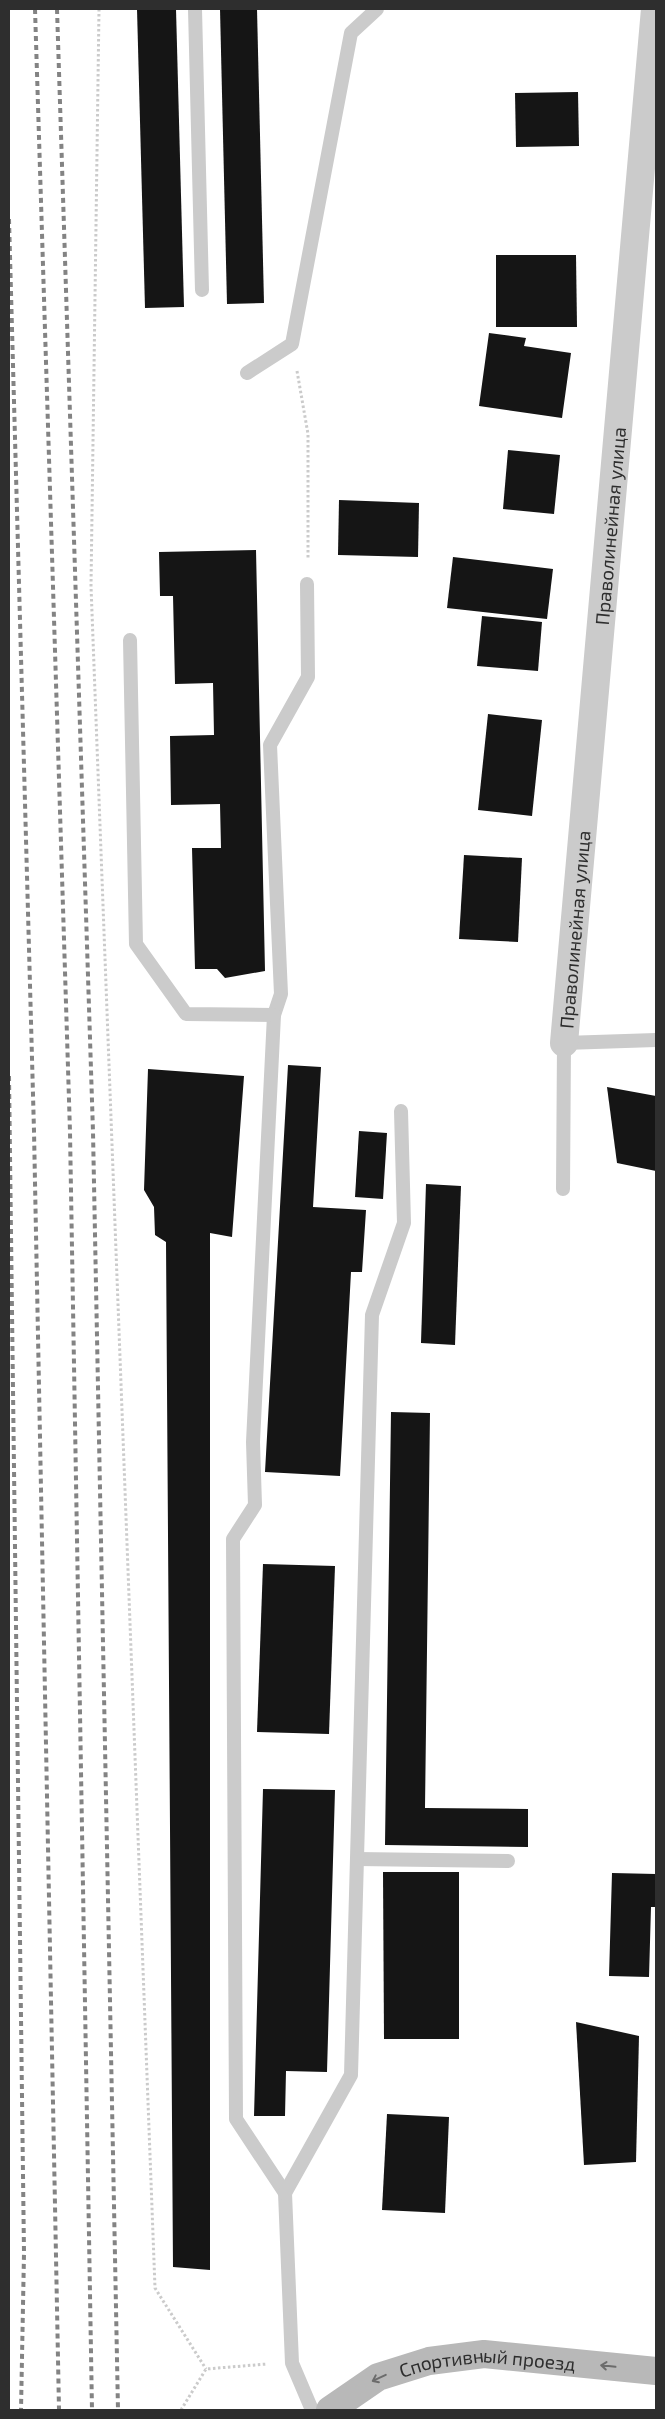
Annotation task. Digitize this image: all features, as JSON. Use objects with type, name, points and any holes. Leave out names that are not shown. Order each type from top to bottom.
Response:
[{"type":"main road","name":"Спортивный проезд","points":[[330,2410],[378,2377],[429,2361],[484,2354],[656,2371]]},
{"type":"street","name":"Праволинейная улица","points":[[564,1042],[655,9]]},
{"type":"lane","points":[[195,9],[202,290]]},
{"type":"lane","points":[[247,373],[292,344],[351,33],[377,9]]},
{"type":"lane","points":[[307,584],[308,677],[270,745],[281,994],[274,1015],[253,1442],[255,1505],[233,1539],[236,2119],[285,2193],[292,2362],[312,2410]]},
{"type":"lane","points":[[130,640],[136,944],[186,1014],[274,1015]]},
{"type":"lane","points":[[563,1189],[564,1042],[656,1040]]},
{"type":"lane","points":[[285,2193],[351,2075],[372,1315],[404,1223],[401,1111]]},
{"type":"lane","points":[[357,1858],[508,1861]]},
{"type":"path","points":[[99,9],[91,586],[155,2288],[206,2369]]},
{"type":"path","points":[[292,344],[308,434],[307,584]]},
{"type":"path","points":[[206,2369],[292,2362]]},
{"type":"path","points":[[181,2410],[206,2369]]},
{"type":"building","points":[[137,9],[176,9],[184,307],[145,308]]},
{"type":"building","points":[[220,9],[257,9],[264,303],[227,304]]},
{"type":"building","points":[[578,92],[579,146],[516,147],[515,93]]},
{"type":"building","points":[[496,255],[576,255],[577,327],[496,327]]},
{"type":"building","points":[[489,333],[526,338],[524,346],[571,353],[562,418],[479,406]]},
{"type":"building","points":[[508,450],[560,455],[554,514],[503,509]]},
{"type":"building","points":[[339,500],[419,503],[418,557],[338,555]]},
{"type":"building","points":[[256,550],[265,971],[225,978],[217,969],[195,969],[192,848],[221,848],[220,804],[171,805],[170,736],[214,735],[213,683],[175,684],[173,596],[160,596],[159,552]]},
{"type":"building","points":[[453,557],[553,569],[547,619],[447,608]]},
{"type":"building","points":[[482,616],[542,622],[538,671],[477,666]]},
{"type":"building","points":[[488,714],[542,720],[532,816],[478,810]]},
{"type":"building","points":[[464,855],[522,858],[518,942],[459,939]]},
{"type":"building","points":[[288,1065],[321,1067],[313,1207],[366,1210],[362,1272],[351,1272],[340,1476],[265,1472]]},
{"type":"building","points":[[148,1069],[244,1076],[232,1237],[210,1233],[210,2270],[173,2267],[166,1242],[155,1235],[154,1207],[144,1190]]},
{"type":"building","points":[[607,1087],[656,1096],[656,1171],[617,1163]]},
{"type":"building","points":[[359,1131],[387,1133],[383,1199],[355,1197]]},
{"type":"building","points":[[426,1184],[461,1186],[455,1345],[421,1343]]},
{"type":"building","points":[[391,1412],[430,1413],[425,1808],[528,1809],[528,1847],[385,1845]]},
{"type":"building","points":[[263,1564],[335,1566],[329,1734],[257,1732]]},
{"type":"building","points":[[263,1789],[335,1790],[327,2072],[286,2071],[285,2116],[254,2116]]},
{"type":"building","points":[[383,1872],[459,1872],[459,2039],[384,2039]]},
{"type":"building","points":[[612,1873],[656,1874],[656,1907],[651,1907],[649,1977],[609,1976]]},
{"type":"building","points":[[576,2022],[639,2036],[636,2162],[584,2165]]},
{"type":"building","points":[[387,2114],[449,2117],[445,2213],[382,2210]]},
{"type":"railway","points":[[35,9],[70,1132],[92,2410]]},
{"type":"railway","points":[[57,9],[93,1132],[118,2410]]},
{"type":"railway","points":[[9,219],[34,1131],[59,2410]]},
{"type":"railway","points":[[9,1076],[24,2253],[21,2410]]}]
